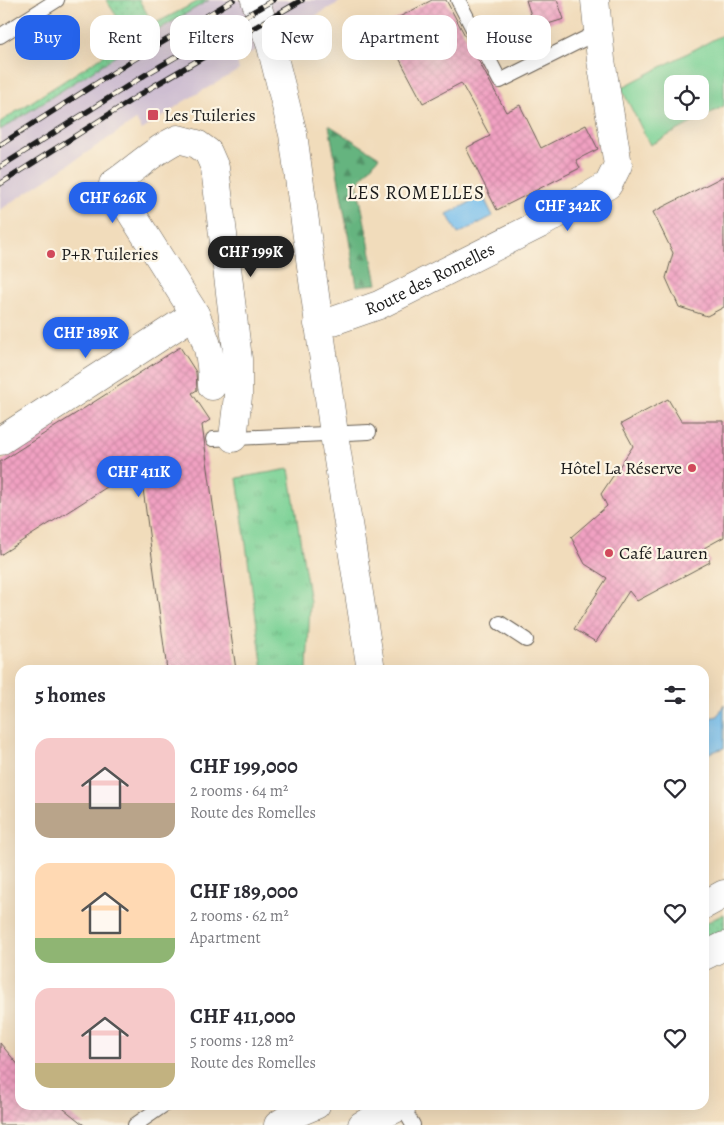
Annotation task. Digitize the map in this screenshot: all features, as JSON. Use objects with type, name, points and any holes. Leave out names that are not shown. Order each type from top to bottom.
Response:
[{"type":"street","points":[[255,0],[271,46],[293,134],[318,324],[370,665]]},
{"type":"street","name":"Route des Romelles","points":[[318,324],[333,321],[379,305],[540,224],[608,185],[618,165],[595,0]]},
{"type":"street","points":[[212,386],[212,362],[205,336],[195,314],[113,184],[138,167],[161,146],[178,139],[197,144],[208,152],[215,168],[238,359],[238,396],[223,438]]},
{"type":"street","points":[[0,441],[195,314]]},
{"type":"street","points":[[709,902],[724,894]]},
{"type":"street","points":[[709,954],[724,946]]},
{"type":"street","points":[[362,1125],[392,1110]]},
{"type":"lane","points":[[0,36],[57,0]]},
{"type":"lane","points":[[458,0],[500,81],[598,32]]},
{"type":"lane","points":[[223,438],[369,432]]},
{"type":"lane","points":[[500,624],[526,640]]},
{"type":"lane","points":[[135,1125],[157,1110]]},
{"type":"lane","points":[[405,1110],[413,1125]]},
{"type":"shaded area","points":[[343,0],[317,15],[262,15],[262,47],[252,52],[252,15],[176,15],[199,1]]},
{"type":"shaded area","points":[[170,19],[170,60],[239,60],[237,61],[239,70],[181,103],[142,130],[136,120],[0,210],[0,124],[104,60],[160,60],[160,25]]},
{"type":"green space","points":[[106,0],[139,0],[148,15],[116,15]]},
{"type":"green space","points":[[209,0],[184,15],[172,15],[199,1]]},
{"type":"green space","points":[[170,16],[170,23],[160,29],[160,21]]},
{"type":"green space","points":[[724,34],[724,106],[709,114],[709,75],[664,75],[664,120],[697,120],[650,145],[621,88]]},
{"type":"green space","points":[[97,60],[109,60],[0,130],[0,122]]},
{"type":"green space","points":[[329,125],[379,157],[357,183],[377,284],[357,286]]},
{"type":"green space","points":[[289,469],[310,602],[307,665],[262,665],[237,478]]},
{"type":"green space","points":[[724,914],[724,930],[709,938],[709,922]]},
{"type":"water","points":[[483,196],[493,216],[458,234],[447,214]]},
{"type":"water","points":[[724,704],[724,748],[709,753],[709,718],[718,716]]},
{"type":"building","points":[[432,0],[446,0],[454,15],[403,15]]},
{"type":"building","points":[[526,0],[557,0],[564,19],[551,23],[551,15],[531,15]]},
{"type":"building","points":[[457,21],[467,39],[467,60],[478,60],[506,112],[520,105],[541,148],[586,125],[598,149],[576,160],[580,168],[497,210],[466,148],[490,136],[461,83],[423,103],[400,60],[457,60]]},
{"type":"building","points":[[724,176],[724,307],[707,316],[679,307],[666,278],[673,253],[653,212]]},
{"type":"building","points":[[180,347],[196,372],[197,390],[192,393],[210,420],[202,425],[235,665],[166,665],[140,466],[0,555],[0,462]]},
{"type":"building","points":[[668,399],[681,421],[724,421],[724,537],[704,548],[710,562],[637,601],[629,591],[596,642],[574,629],[607,578],[585,564],[571,537],[607,506],[601,494],[633,446],[621,424]]},
{"type":"building","points":[[0,1043],[15,1061],[15,1110],[65,1110],[84,1125],[0,1125]]},
{"type":"railway","points":[[0,145],[133,60],[233,0]]},
{"type":"railway","points":[[0,167],[145,75],[273,0]]},
{"type":"railway","points":[[0,184],[152,87],[302,0]]},
{"type":"place","name":"Les Tuileries","points":[[153,115]]},
{"type":"place","name":"P+R Tuileries","points":[[51,254]]},
{"type":"place","name":"Hôtel La Réserve","points":[[692,468]]},
{"type":"place","name":"Café Lauren","points":[[609,553]]},
{"type":"district","name":"LES ROMELLES","points":[[416,192]]}]
